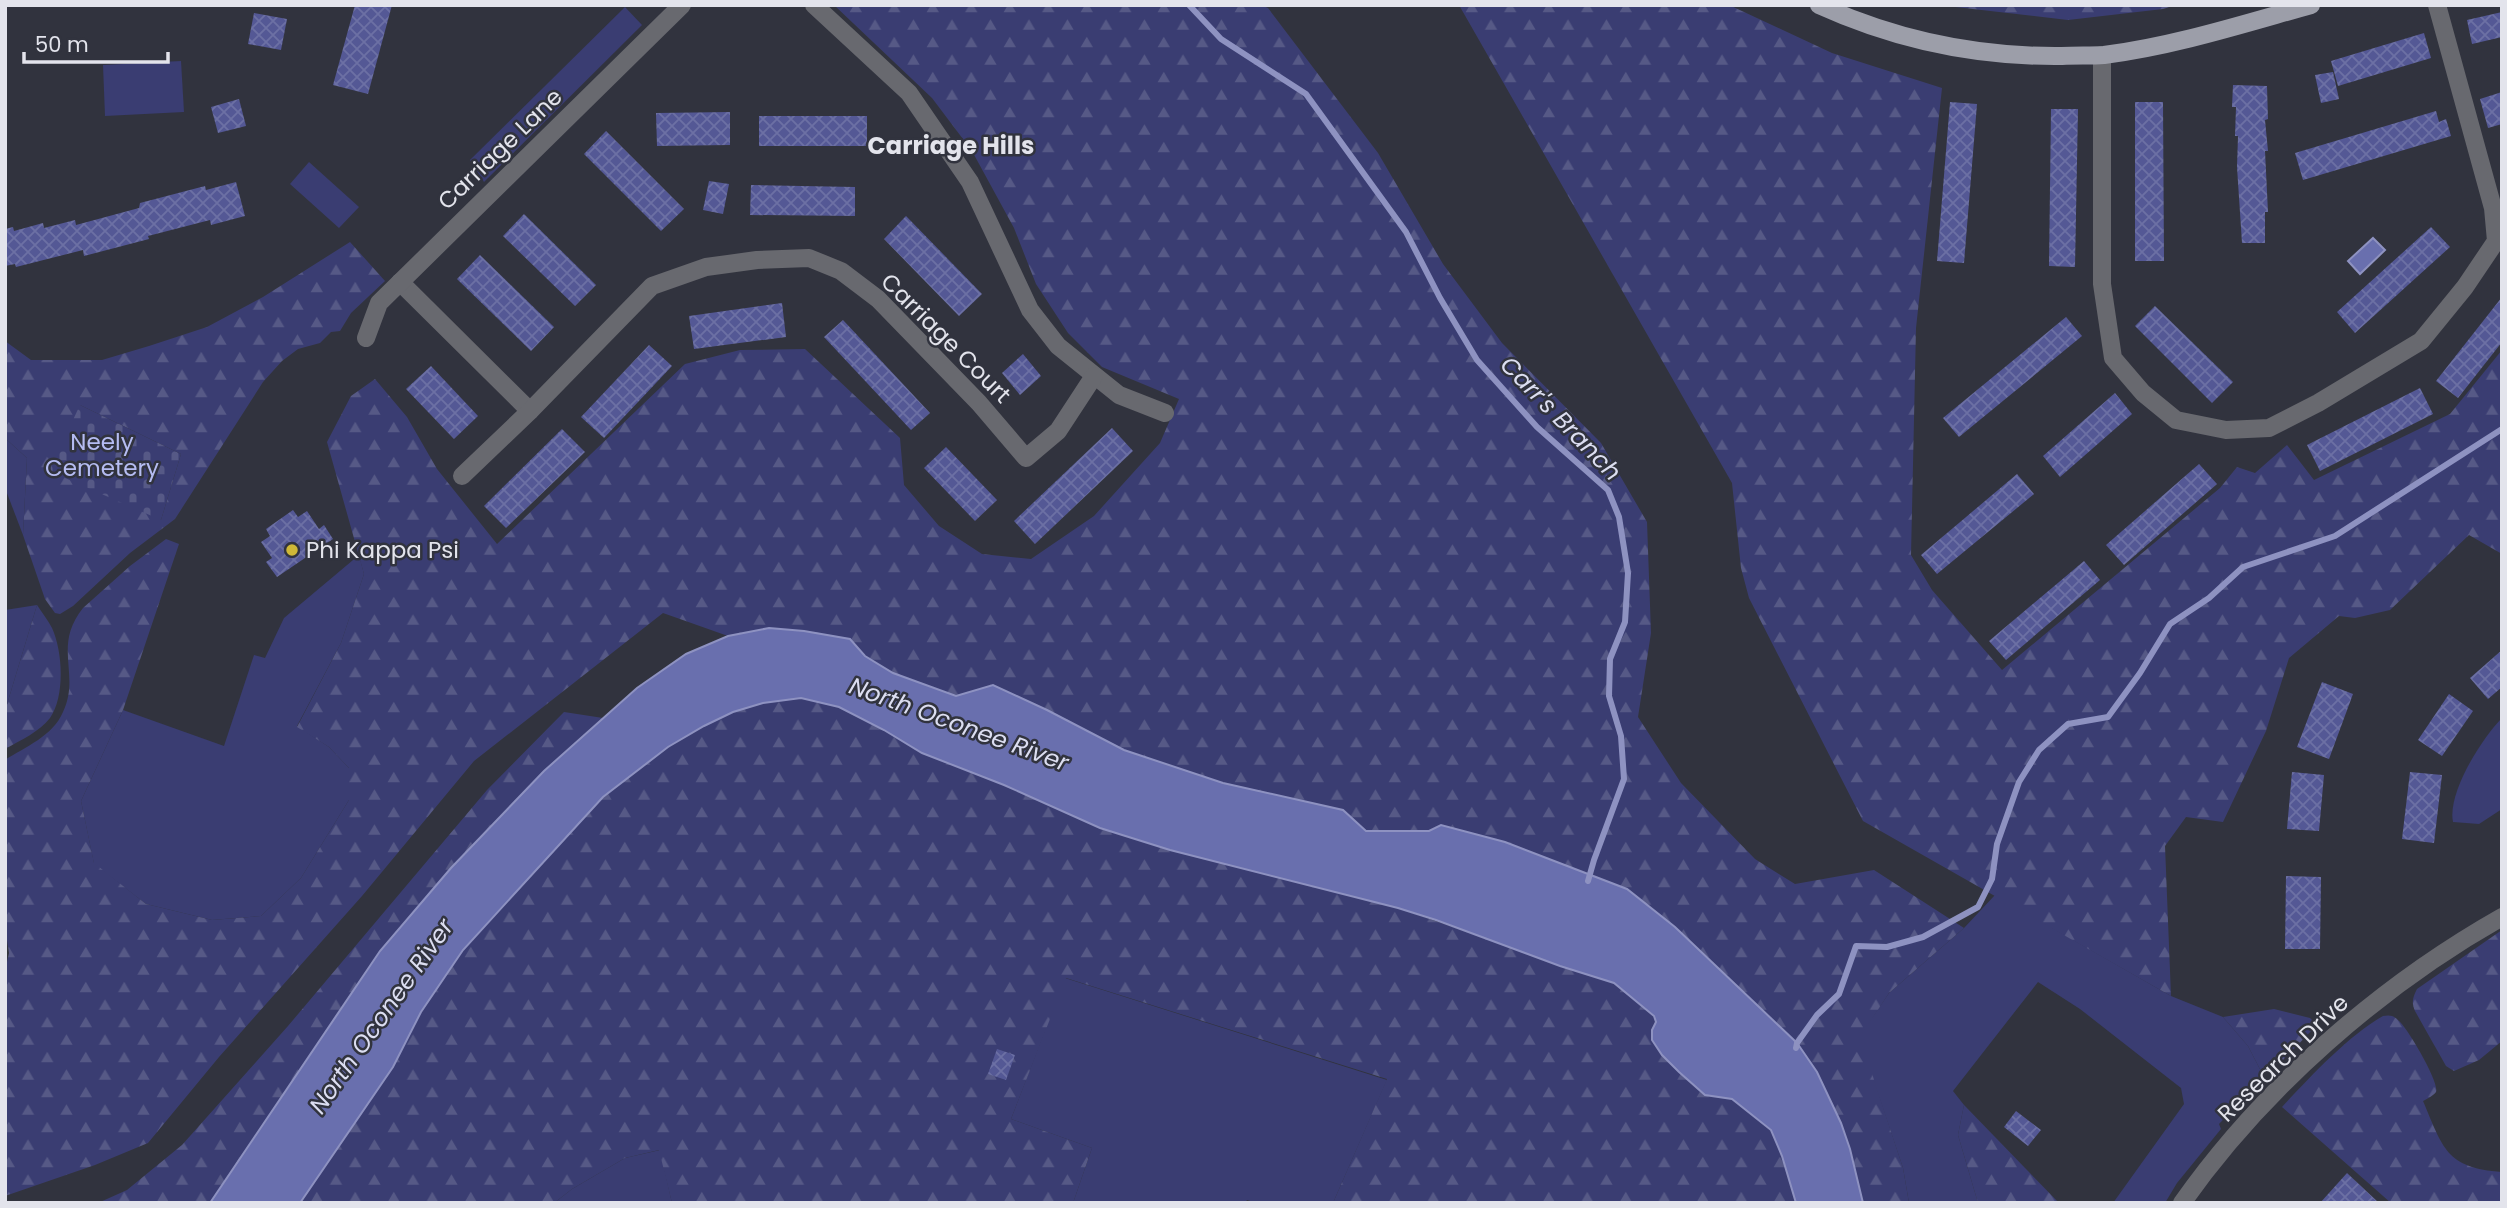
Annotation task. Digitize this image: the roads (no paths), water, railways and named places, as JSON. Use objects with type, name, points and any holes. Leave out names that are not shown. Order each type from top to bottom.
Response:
[{"type":"main road","points":[[1819,5],[1868,26],[1908,38],[2016,56],[2102,55],[2153,47],[2311,5]]},
{"type":"street","name":"Carriage Lane","points":[[366,338],[379,303],[682,5]]},
{"type":"street","points":[[814,5],[909,93],[970,182],[1030,310],[1058,346],[1119,395],[1165,413]]},
{"type":"street","points":[[2102,55],[2102,284],[2113,358],[2143,393],[2176,420],[2226,430],[2269,428],[2318,403],[2421,341],[2465,287],[2496,241],[2493,208],[2437,5]]},
{"type":"street","name":"Carriage Court","points":[[462,475],[530,411],[652,286],[706,267],[757,260],[809,258],[841,271],[878,299],[979,403],[1026,457],[1058,431],[1094,376]]},
{"type":"street","points":[[400,282],[530,411]]},
{"type":"street","name":"Research Drive","points":[[2182,1203],[2270,1098],[2333,1036],[2457,942],[2502,917]]},
{"type":"water","points":[[2373,238],[2385,250],[2360,274],[2348,261]]},
{"type":"water","name":"North Oconee River","points":[[769,628],[850,639],[865,656],[893,673],[956,696],[993,685],[1124,750],[1223,783],[1343,810],[1366,831],[1429,831],[1441,825],[1505,842],[1627,889],[1675,927],[1797,1043],[1817,1072],[1841,1123],[1863,1203],[1796,1203],[1771,1130],[1732,1099],[1705,1095],[1679,1072],[1652,1040],[1652,1030],[1656,1022],[1654,1016],[1614,983],[1398,908],[1170,850],[1100,828],[1004,785],[922,753],[839,707],[801,698],[763,703],[733,712],[704,726],[668,747],[603,797],[463,950],[421,1012],[393,1067],[300,1203],[210,1203],[380,951],[451,868],[544,771],[637,688],[686,654],[728,636]]},
{"type":"waterway","name":"Carr's Branch","points":[[1189,5],[1221,39],[1306,94],[1406,232],[1440,298],[1477,360],[1537,427],[1608,490],[1619,517],[1628,573],[1625,622],[1610,659],[1609,696],[1621,736],[1624,779],[1588,881]]},
{"type":"waterway","points":[[1796,1048],[1817,1015],[1839,994],[1856,946],[1887,947],[1923,937],[1978,907],[1992,879],[1997,844],[2019,782],[2039,750],[2068,724],[2108,717],[2140,673],[2170,624],[2209,598],[2243,567],[2335,536],[2502,429]]},
{"type":"place","name":"Phi Kappa Psi","points":[[292,550]]},
{"type":"district","name":"Carriage Hills","points":[[951,145]]},
{"type":"park label","name":"Neely Cemetery","points":[[102,455]]}]
